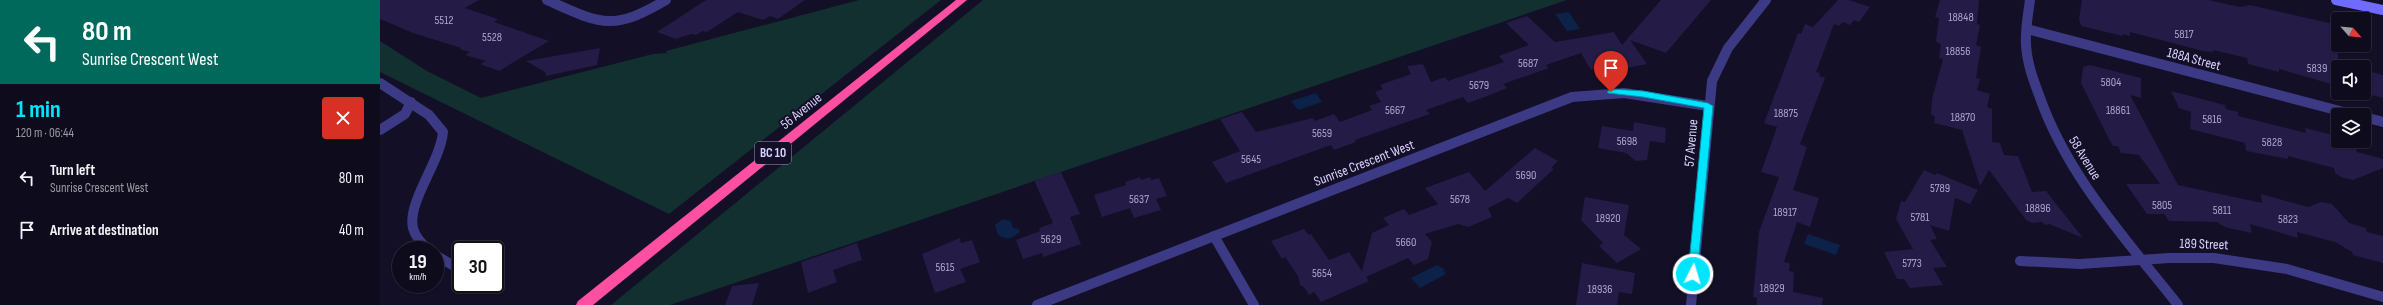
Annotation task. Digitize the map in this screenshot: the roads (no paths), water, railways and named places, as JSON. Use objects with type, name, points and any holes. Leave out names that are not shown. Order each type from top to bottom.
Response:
[{"type":"highway","name":"56 Avenue","points":[[584,305],[962,0]]},
{"type":"street","points":[[547,0],[597,22],[608,24],[621,23],[645,13],[666,0]]},
{"type":"street","name":"57 Avenue","points":[[1691,305],[1708,106],[1712,81],[1721,56],[1766,0]]},
{"type":"street","name":"58 Avenue","points":[[2030,0],[2026,29],[2029,64],[2049,124],[2068,160],[2140,260],[2178,305]]},
{"type":"street","points":[[2336,0],[2383,10]]},
{"type":"street","name":"188A Street","points":[[2026,29],[2331,109]]},
{"type":"street","points":[[380,84],[411,102],[429,115],[443,132],[441,148],[411,210],[410,226],[418,241]]},
{"type":"street","name":"Sunrise Crescent West","points":[[1038,305],[1572,97],[1591,93],[1627,92],[1708,106]]},
{"type":"street","points":[[380,130],[405,114],[411,102]]},
{"type":"street","points":[[2371,119],[2383,122]]},
{"type":"street","points":[[1214,236],[1254,305]]},
{"type":"street","name":"189 Street","points":[[2020,261],[2080,264],[2140,260],[2214,258],[2268,265],[2383,297]]},
{"type":"water","points":[[1569,12],[1580,29],[1567,31],[1555,14]]},
{"type":"water","points":[[1316,93],[1322,102],[1298,110],[1291,101]]},
{"type":"water","points":[[1003,219],[1011,221],[1013,228],[1019,229],[1020,232],[1010,238],[1005,238],[998,235],[995,225]]},
{"type":"water","points":[[1808,234],[1840,245],[1836,255],[1804,244]]},
{"type":"water","points":[[1437,265],[1446,270],[1443,271],[1446,274],[1420,288],[1411,278]]}]
